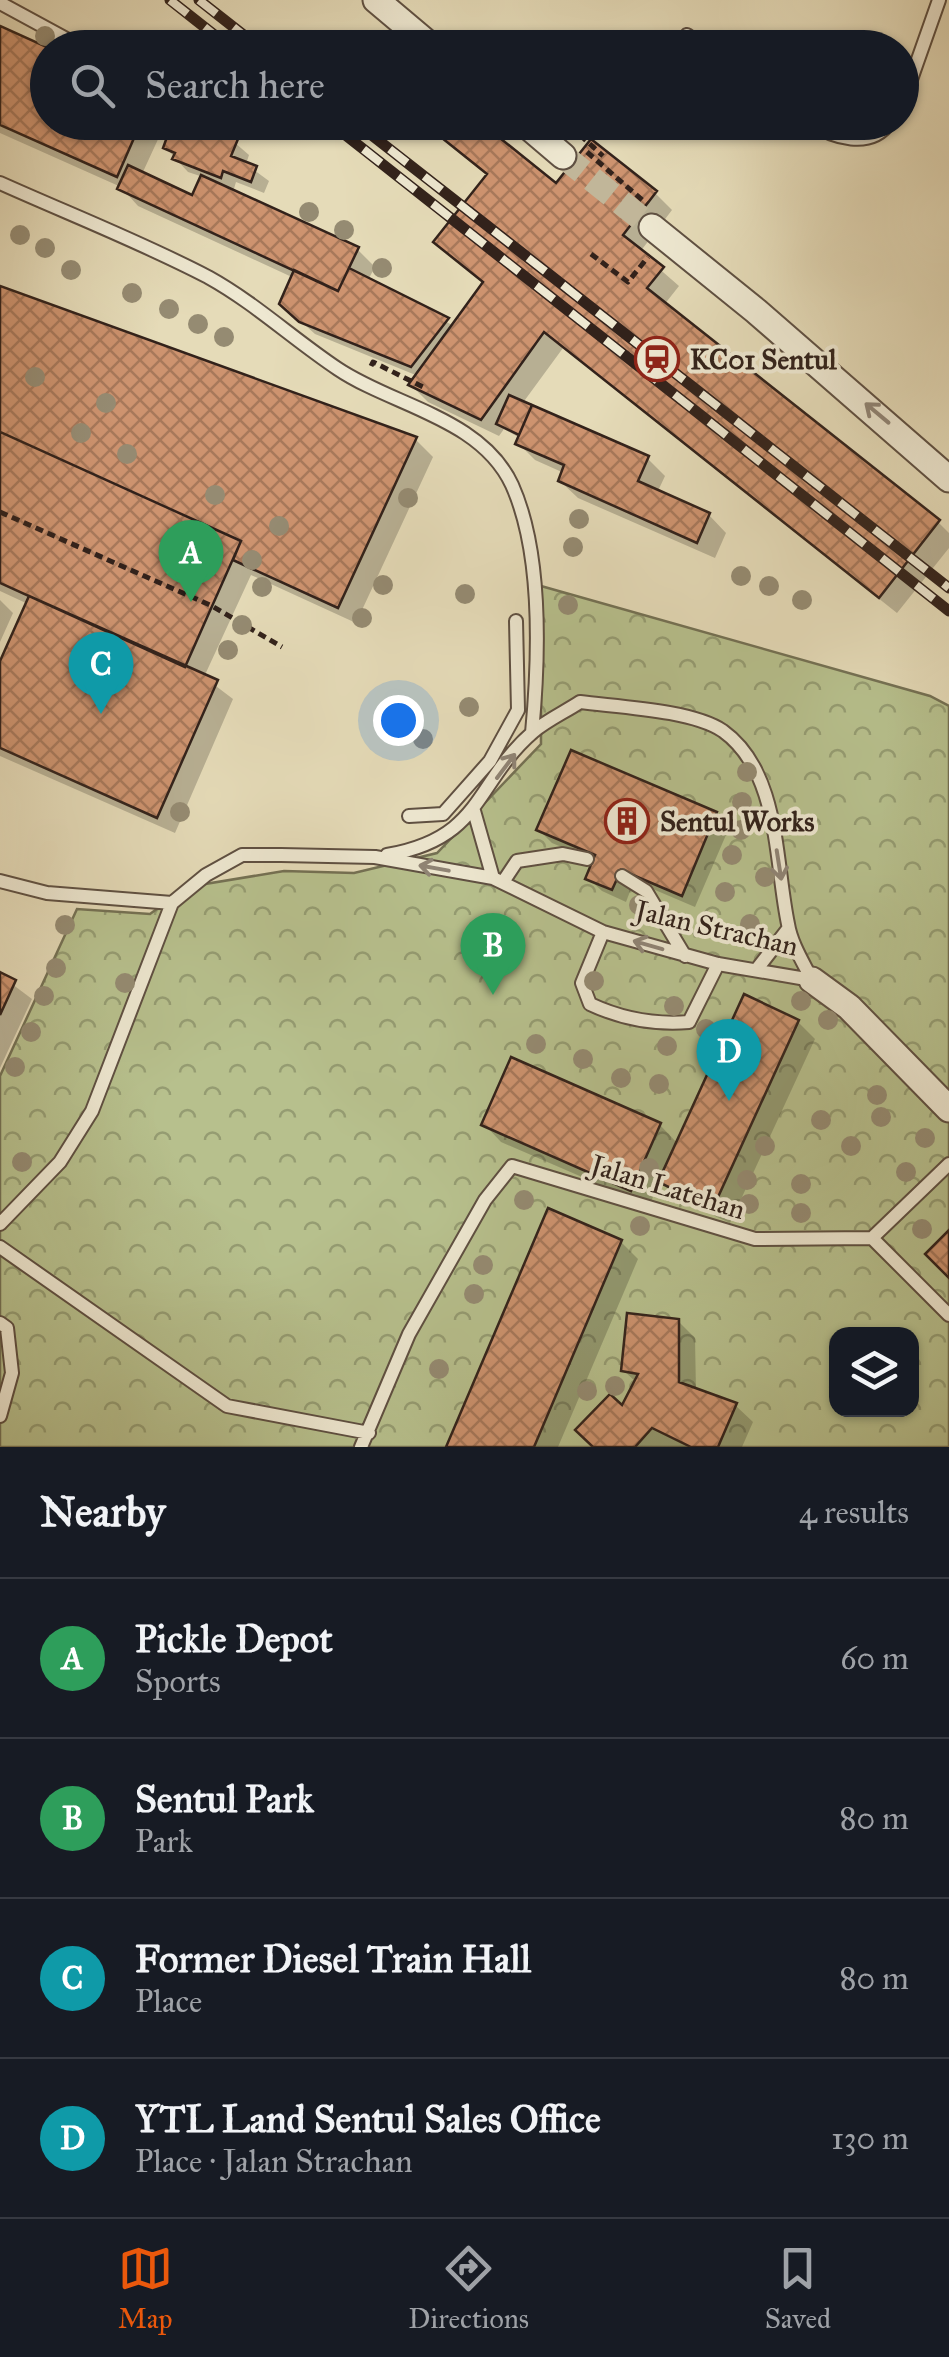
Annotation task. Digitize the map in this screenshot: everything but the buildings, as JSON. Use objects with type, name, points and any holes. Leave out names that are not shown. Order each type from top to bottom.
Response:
[{"type":"street","points":[[376,0],[412,30]]},
{"type":"street","points":[[544,140],[563,156]]},
{"type":"street","points":[[652,239],[756,311],[949,479]]},
{"type":"street","name":"Jalan Strachan","points":[[812,980],[849,1007],[949,1109]]},
{"type":"lane","points":[[919,57],[939,0]]},
{"type":"lane","points":[[0,3],[50,30]]},
{"type":"lane","points":[[0,183],[207,277],[266,313],[339,370],[436,417],[485,450],[511,483],[525,531],[538,673],[532,733]]},
{"type":"lane","points":[[409,816],[443,814],[490,761],[518,710],[516,621]]},
{"type":"lane","points":[[375,857],[424,848],[474,810],[532,733],[580,702],[672,715],[721,730],[742,751],[761,786],[772,820],[788,929],[812,980]]},
{"type":"lane","points":[[474,810],[498,880],[517,862],[563,854],[587,859]]},
{"type":"lane","name":"Jalan Strachan","points":[[172,903],[206,875],[242,855],[375,857],[498,880],[603,932],[685,956],[812,980]]},
{"type":"lane","points":[[622,876],[646,891],[685,956]]},
{"type":"lane","points":[[0,880],[47,893],[172,903],[92,1111],[60,1162],[0,1224]]},
{"type":"lane","points":[[757,969],[788,929]]},
{"type":"lane","points":[[603,932],[582,983],[590,1004],[612,1014],[660,1024],[689,1022],[718,964]]},
{"type":"lane","points":[[949,1164],[872,1238],[949,1315]]},
{"type":"lane","name":"Jalan Latehan","points":[[369,1432],[409,1334],[485,1200],[512,1166],[755,1239],[872,1238]]},
{"type":"lane","points":[[0,1248],[227,1406],[369,1432],[361,1447]]},
{"type":"lane","points":[[0,1322],[7,1328],[12,1373],[0,1416]]},
{"type":"path","points":[[585,140],[603,156]]},
{"type":"path","points":[[591,254],[628,282],[652,239]]},
{"type":"path","points":[[382,366],[428,389]]},
{"type":"path","points":[[0,512],[212,606],[282,647]]},
{"type":"green space","points":[[541,586],[930,696],[949,706],[949,1447],[0,1447],[0,1076],[77,909],[150,914],[187,887],[284,871],[354,873],[437,853],[541,744]]},
{"type":"tunnel","points":[[563,156],[652,227]]},
{"type":"railway","points":[[170,0],[208,30]]},
{"type":"railway","points":[[199,0],[237,30]]},
{"type":"railway","points":[[352,140],[949,611]]},
{"type":"railway","points":[[378,140],[949,588]]},
{"type":"place","name":"KC01 Sentul","points":[[657,359]]},
{"type":"place","name":"Pickle Depot","points":[[191,602]]},
{"type":"place","name":"Former Diesel Train Hall","points":[[101,714]]},
{"type":"place","name":"Sentul Works","points":[[627,821]]},
{"type":"place","name":"Sentul Park","points":[[493,995]]},
{"type":"place","name":"YTL Land Sentul Sales Office","points":[[729,1101]]}]
